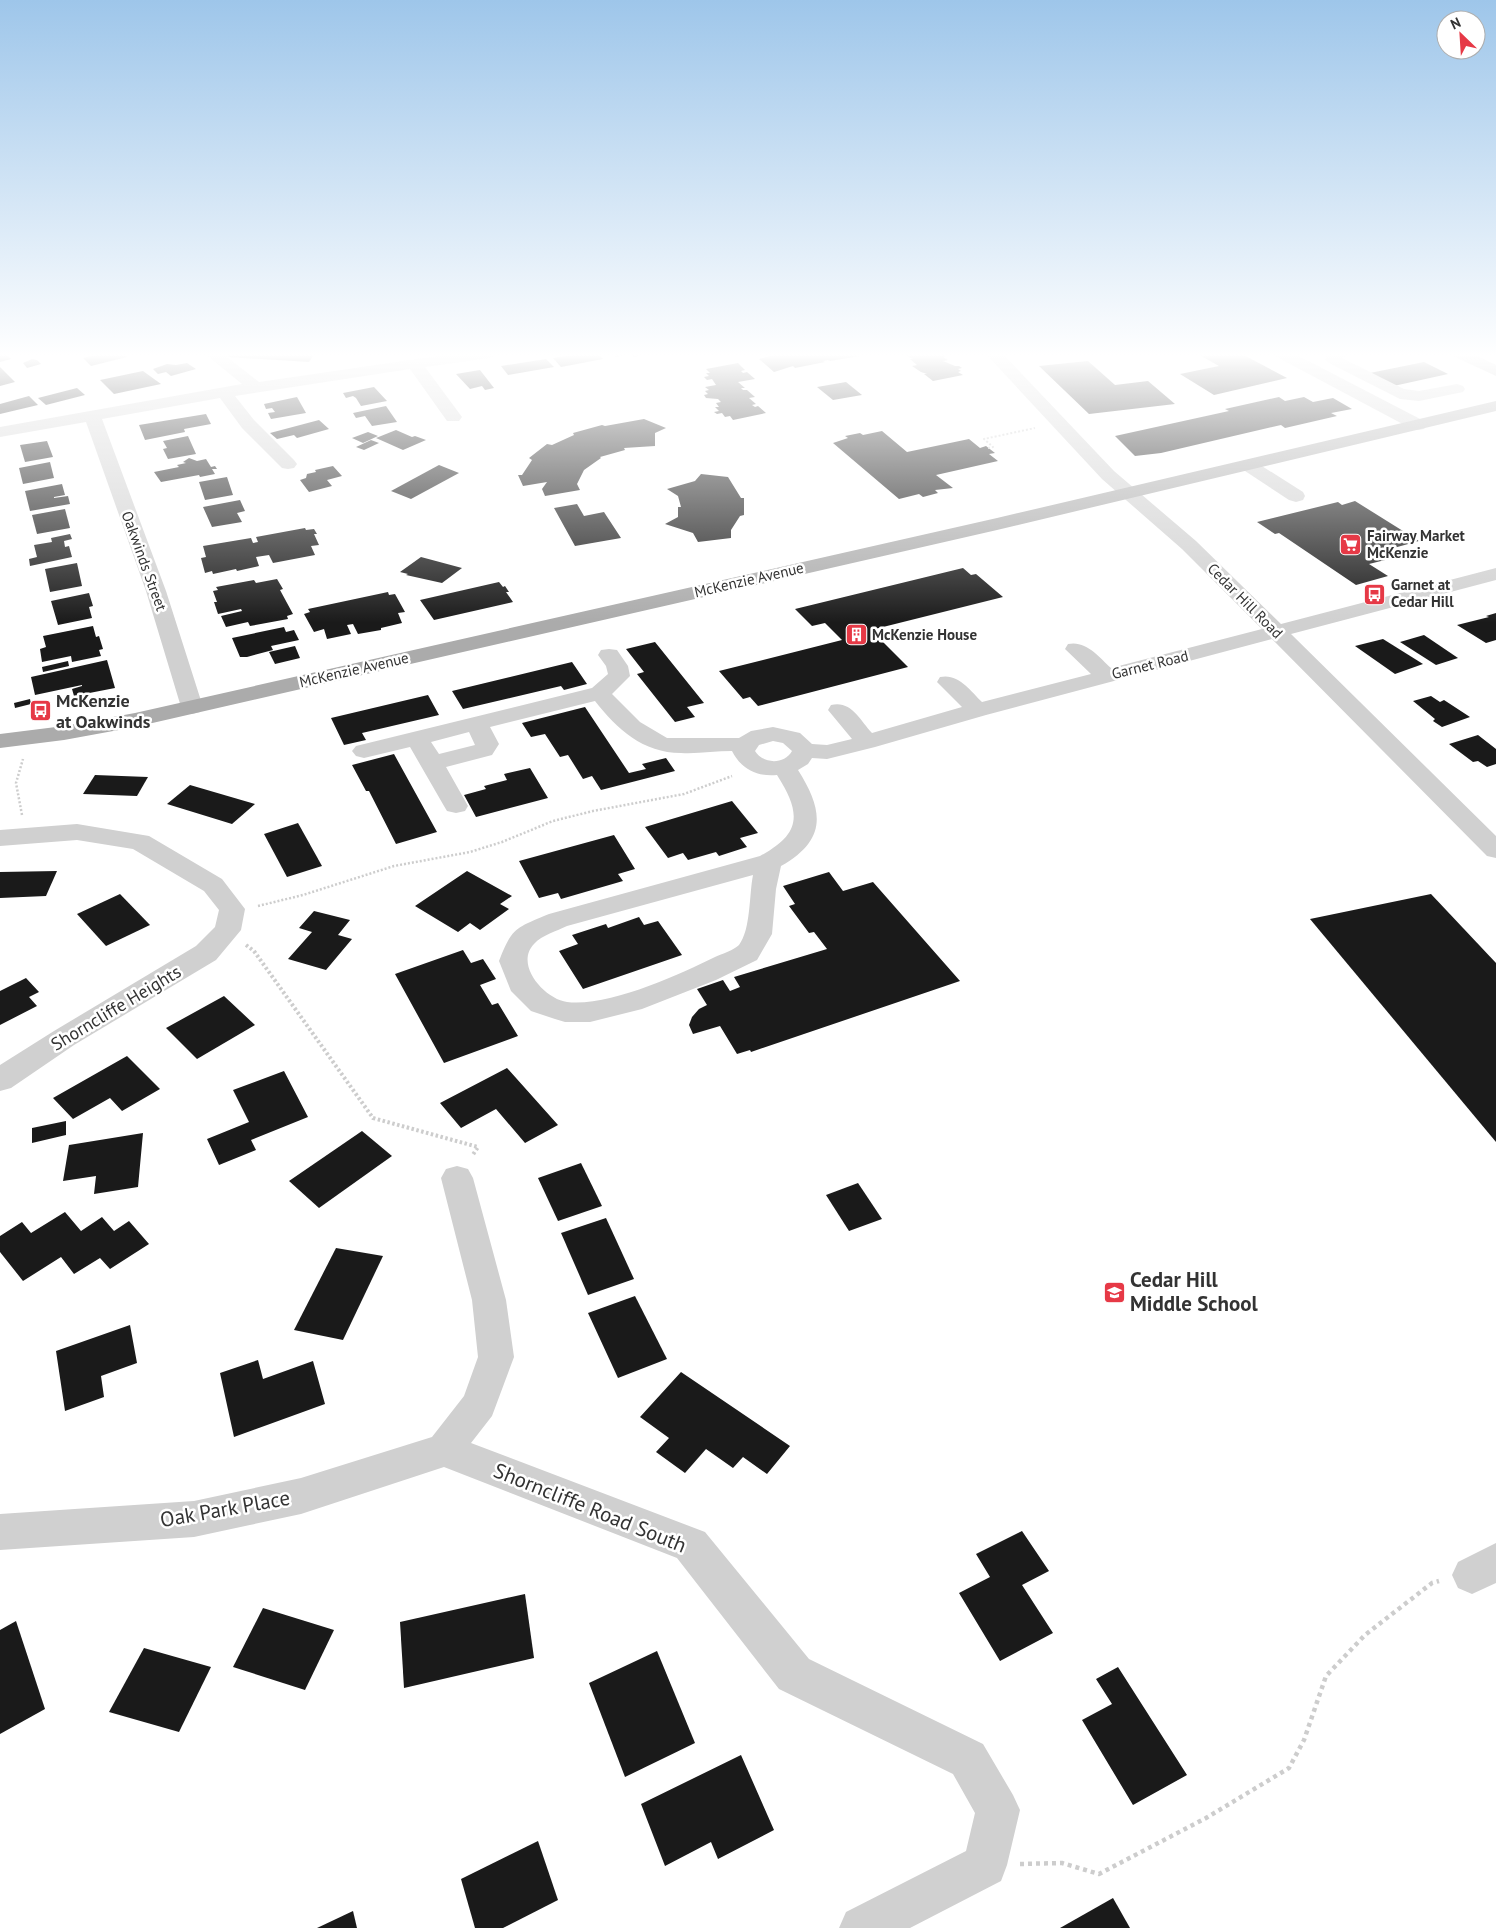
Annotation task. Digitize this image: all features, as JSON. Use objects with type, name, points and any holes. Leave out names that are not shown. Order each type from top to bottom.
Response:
[{"type":"main road","name":"McKenzie Avenue","points":[[0,742],[100,727],[192,707],[1342,443]]},
{"type":"street","name":"Oakwinds Street","points":[[102,443],[156,591],[192,707]]},
{"type":"street","points":[[267,443],[288,464]]},
{"type":"street","name":"Cedar Hill Road","points":[[1078,443],[1146,509],[1189,545],[1496,850]]},
{"type":"street","points":[[1248,465],[1296,496]]},
{"type":"street","name":"Garnet Road","points":[[804,751],[827,752],[867,742],[978,710],[1496,574]]},
{"type":"street","points":[[1076,649],[1107,676]]},
{"type":"street","points":[[364,751],[600,693],[619,676],[617,666],[609,655]]},
{"type":"street","points":[[948,682],[978,710]]},
{"type":"street","points":[[600,693],[610,706],[649,741],[672,746],[732,743],[765,768],[784,767],[798,761],[804,751],[797,741],[782,734],[773,734],[756,737],[750,755]]},
{"type":"street","points":[[839,710],[867,742]]},
{"type":"street","points":[[432,764],[484,750],[487,744],[476,723]]},
{"type":"street","points":[[417,738],[456,806]]},
{"type":"street","points":[[769,862],[763,889],[759,934],[747,953],[739,957],[706,973],[632,1002],[590,1012],[565,1012],[541,1004],[521,984],[513,961],[521,939],[537,929],[558,920],[769,862],[780,857],[804,833],[804,802],[784,767]]},
{"type":"street","points":[[10,836],[77,832],[140,842],[212,885],[230,920]]},
{"type":"street","name":"Shorncliffe Heights","points":[[0,1080],[64,1038],[206,953],[230,920]]},
{"type":"street","points":[[444,1450],[479,1405],[496,1358],[489,1300],[457,1178]]},
{"type":"street","name":"Oak Park Place","points":[[0,1532],[194,1519],[301,1496],[444,1450]]},
{"type":"street","name":"Shorncliffe Road South","points":[[444,1450],[691,1545],[794,1674],[968,1759],[998,1810],[985,1865]]},
{"type":"street","points":[[862,1928],[985,1865]]},
{"type":"path","points":[[988,448],[993,446],[989,443]]},
{"type":"path","points":[[457,1178],[478,1147],[373,1118],[230,920],[252,907],[303,895],[394,866],[470,852],[502,842],[554,820],[684,794],[750,755]]},
{"type":"path","points":[[10,836],[22,802],[14,784],[17,770],[23,758]]},
{"type":"path","points":[[985,1865],[1062,1863],[1099,1874],[1206,1818],[1289,1768],[1304,1740],[1326,1676],[1365,1635],[1432,1583],[1484,1569]]},
{"type":"building","points":[[48,443],[53,457],[25,462],[20,445]]},
{"type":"building","points":[[164,443],[191,443],[196,454],[168,459],[163,449],[167,448]]},
{"type":"building","points":[[365,443],[379,443],[364,450],[356,447]]},
{"type":"building","points":[[387,443],[419,443],[403,450]]},
{"type":"building","points":[[556,443],[655,443],[655,446],[624,448],[625,450],[600,457],[584,470],[577,484],[580,490],[545,496],[542,489],[547,482],[523,486],[518,475],[522,475],[532,460],[529,458],[547,444],[552,445]]},
{"type":"building","points":[[833,443],[896,443],[907,452],[950,443],[974,443],[980,448],[986,446],[995,453],[989,454],[998,461],[936,475],[953,488],[935,490],[938,493],[923,497],[919,494],[899,499]]},
{"type":"building","points":[[1122,443],[1204,443],[1161,453],[1135,456]]},
{"type":"building","points":[[189,458],[197,461],[206,459],[211,467],[215,466],[217,469],[212,469],[215,474],[161,482],[154,472],[179,467],[177,465],[186,463],[183,462]]},
{"type":"building","points":[[50,462],[54,478],[23,484],[19,468]]},
{"type":"building","points":[[439,465],[459,473],[411,499],[391,491]]},
{"type":"building","points":[[333,466],[342,476],[327,480],[332,486],[309,492],[300,480],[306,478],[307,474],[316,472],[315,470]]},
{"type":"building","points":[[701,474],[728,477],[741,498],[744,498],[744,515],[740,516],[731,530],[731,538],[698,542],[693,533],[665,524],[678,517],[678,507],[681,507],[678,496],[667,489],[695,481]]},
{"type":"building","points":[[227,477],[233,495],[205,500],[199,482]]},
{"type":"building","points":[[62,484],[65,495],[54,498],[68,496],[70,504],[30,511],[25,491]]},
{"type":"building","points":[[240,500],[245,511],[237,513],[242,522],[212,527],[203,507]]},
{"type":"building","name":"Fairway Market McKenzie","points":[[1355,501],[1419,541],[1390,549],[1401,556],[1369,564],[1388,576],[1356,585],[1279,533],[1275,534],[1257,522],[1338,502],[1342,505]]},
{"type":"building","points":[[577,504],[584,516],[604,512],[621,538],[575,546],[554,508]]},
{"type":"building","points":[[65,509],[70,528],[37,534],[32,515]]},
{"type":"building","points":[[305,528],[306,530],[314,529],[317,534],[314,534],[319,545],[311,546],[315,555],[273,563],[269,555],[256,557],[259,566],[237,571],[236,569],[213,574],[212,571],[205,573],[201,558],[206,557],[203,546],[251,538],[253,543],[258,542],[256,537]]},
{"type":"building","points":[[70,534],[72,539],[64,541],[65,547],[69,546],[72,557],[30,566],[29,559],[37,557],[34,545],[52,542],[51,538]]},
{"type":"building","points":[[421,557],[462,568],[442,583],[400,572]]},
{"type":"building","points":[[77,563],[82,586],[50,592],[45,569]]},
{"type":"building","name":"McKenzie House","points":[[963,568],[971,575],[976,574],[1003,597],[871,630],[908,667],[758,706],[750,697],[743,699],[719,671],[842,640],[825,623],[812,626],[795,609]]},
{"type":"building","points":[[277,579],[283,589],[280,590],[293,614],[287,616],[288,619],[250,626],[248,622],[226,627],[221,616],[242,611],[241,609],[218,614],[214,602],[217,602],[213,591],[218,590],[216,587],[254,580],[256,583]]},
{"type":"building","points":[[499,582],[503,587],[505,586],[509,592],[506,592],[513,602],[434,620],[420,600]]},
{"type":"building","points":[[388,592],[389,595],[395,594],[405,612],[398,613],[402,623],[381,628],[381,630],[358,634],[353,624],[347,625],[351,634],[327,639],[324,629],[314,632],[304,614],[310,612],[308,609]]},
{"type":"building","points":[[89,593],[93,606],[89,607],[92,618],[58,625],[51,601]]},
{"type":"building","points":[[1496,613],[1496,640],[1486,643],[1457,625],[1489,617],[1486,616]]},
{"type":"building","points":[[93,626],[96,637],[99,636],[103,649],[99,650],[101,656],[72,662],[71,656],[42,662],[40,649],[46,647],[43,636]]},
{"type":"building","points":[[284,627],[286,632],[294,630],[299,640],[271,646],[273,650],[240,657],[232,638]]},
{"type":"building","points":[[1424,635],[1458,658],[1436,665],[1400,642]]},
{"type":"building","points":[[1383,639],[1423,664],[1395,674],[1355,646]]},
{"type":"building","points":[[655,642],[704,703],[687,707],[695,717],[675,722],[637,674],[644,672],[626,649]]},
{"type":"building","points":[[295,646],[300,658],[275,664],[269,652]]},
{"type":"building","points":[[107,660],[115,688],[74,696],[72,689],[82,685],[35,695],[31,677]]},
{"type":"building","points":[[68,661],[69,666],[43,672],[42,667]]},
{"type":"building","points":[[572,662],[587,684],[564,690],[561,686],[463,709],[452,691]]},
{"type":"building","points":[[428,695],[439,715],[362,733],[366,740],[344,745],[331,718]]},
{"type":"building","points":[[1431,696],[1440,702],[1444,700],[1470,717],[1442,727],[1433,721],[1435,719],[1413,701]]},
{"type":"building","points":[[30,699],[31,704],[15,708],[14,703]]},
{"type":"building","points":[[585,707],[629,773],[646,769],[642,764],[666,758],[675,771],[601,790],[592,776],[583,779],[568,755],[560,757],[545,734],[531,737],[522,723]]},
{"type":"building","points":[[1478,735],[1496,749],[1496,764],[1487,767],[1478,761],[1473,762],[1449,744]]},
{"type":"building","points":[[394,754],[437,832],[396,844],[369,791],[366,791],[352,765]]},
{"type":"building","points":[[530,768],[548,798],[476,817],[464,795],[486,789],[484,786],[507,780],[504,774]]},
{"type":"building","points":[[95,775],[148,777],[137,796],[83,794]]},
{"type":"building","points":[[190,785],[255,804],[232,824],[167,804]]},
{"type":"building","points":[[732,801],[758,833],[740,838],[747,847],[719,856],[716,852],[688,860],[683,853],[668,858],[645,827]]},
{"type":"building","points":[[298,823],[322,866],[287,877],[264,834]]},
{"type":"building","points":[[614,835],[635,869],[618,874],[623,881],[561,899],[558,893],[539,898],[519,861]]},
{"type":"building","points":[[57,871],[46,896],[0,898],[0,872]]},
{"type":"building","points":[[467,871],[512,896],[500,904],[509,909],[480,930],[470,923],[458,932],[415,906]]},
{"type":"building","points":[[829,872],[843,891],[873,882],[960,981],[751,1052],[750,1050],[737,1054],[720,1026],[693,1034],[689,1025],[692,1017],[699,1009],[707,1005],[697,989],[723,980],[730,991],[740,987],[734,977],[827,949],[814,932],[809,933],[789,906],[795,904],[783,886]]},
{"type":"building","points":[[120,894],[150,925],[106,946],[77,914]]},
{"type":"building","points":[[1431,894],[1496,963],[1496,1142],[1310,919]]},
{"type":"building","points":[[314,911],[350,920],[338,935],[352,939],[326,970],[288,959],[312,932],[299,928]]},
{"type":"building","points":[[639,917],[644,925],[658,921],[682,955],[583,989],[559,951],[578,944],[572,935],[606,924],[608,928]]},
{"type":"building","points":[[463,950],[471,963],[483,959],[496,979],[480,985],[492,1005],[498,1003],[518,1036],[444,1063],[395,974]]},
{"type":"building","points":[[26,978],[39,992],[29,997],[37,1006],[0,1025],[0,991]]},
{"type":"building","points":[[224,996],[255,1025],[197,1059],[166,1028]]},
{"type":"building","points":[[127,1056],[160,1089],[122,1111],[110,1098],[73,1119],[53,1098]]},
{"type":"building","points":[[507,1068],[558,1125],[525,1143],[496,1109],[461,1128],[440,1103]]},
{"type":"building","points":[[284,1071],[308,1117],[251,1140],[256,1150],[219,1165],[207,1139],[249,1122],[233,1090]]},
{"type":"building","points":[[66,1121],[66,1135],[32,1143],[32,1128]]},
{"type":"building","points":[[362,1131],[392,1156],[319,1208],[289,1181]]},
{"type":"building","points":[[143,1133],[138,1187],[94,1194],[96,1176],[63,1181],[69,1145]]},
{"type":"building","points":[[581,1163],[602,1206],[558,1221],[538,1178]]},
{"type":"building","points":[[858,1183],[882,1219],[849,1231],[826,1195]]},
{"type":"building","points":[[65,1212],[81,1231],[102,1217],[114,1231],[129,1221],[149,1244],[110,1269],[100,1258],[74,1274],[61,1257],[23,1281],[0,1252],[0,1236],[22,1222],[31,1233]]},
{"type":"building","points":[[606,1218],[634,1279],[588,1295],[561,1233]]},
{"type":"building","points":[[336,1248],[383,1256],[343,1340],[294,1330]]},
{"type":"building","points":[[635,1296],[667,1359],[618,1378],[588,1313]]},
{"type":"building","points":[[130,1325],[137,1363],[101,1376],[104,1397],[65,1411],[56,1351]]},
{"type":"building","points":[[258,1360],[263,1379],[313,1361],[325,1404],[234,1437],[220,1373]]},
{"type":"building","points":[[681,1372],[790,1446],[767,1474],[743,1457],[733,1468],[706,1449],[685,1473],[656,1452],[669,1438],[640,1417]]},
{"type":"building","points":[[1022,1531],[1049,1571],[1022,1585],[1053,1633],[1000,1661],[959,1593],[990,1577],[976,1554]]},
{"type":"building","points":[[525,1594],[534,1658],[404,1688],[400,1622]]},
{"type":"building","points":[[263,1608],[334,1630],[305,1690],[233,1667]]},
{"type":"building","points":[[16,1621],[45,1709],[0,1734],[0,1630]]},
{"type":"building","points":[[144,1648],[211,1667],[179,1732],[109,1712]]},
{"type":"building","points":[[657,1651],[695,1743],[625,1777],[589,1683]]},
{"type":"building","points":[[1118,1667],[1187,1775],[1133,1805],[1082,1720],[1112,1704],[1096,1679]]},
{"type":"building","points":[[741,1755],[774,1830],[718,1859],[711,1842],[665,1866],[641,1804]]},
{"type":"building","points":[[538,1841],[558,1900],[503,1928],[475,1928],[461,1879]]},
{"type":"building","points":[[1113,1898],[1130,1928],[1060,1928]]},
{"type":"building","points":[[353,1911],[357,1928],[317,1928]]},
{"type":"place","name":"Fairway Market McKenzie","points":[[1351,545]]},
{"type":"place","name":"Garnet at Cedar Hill","points":[[1375,594]]},
{"type":"place","name":"McKenzie House","points":[[856,635]]},
{"type":"place","name":"McKenzie at Oakwinds","points":[[40,711]]},
{"type":"place","name":"Cedar Hill Middle School","points":[[1114,1292]]}]
